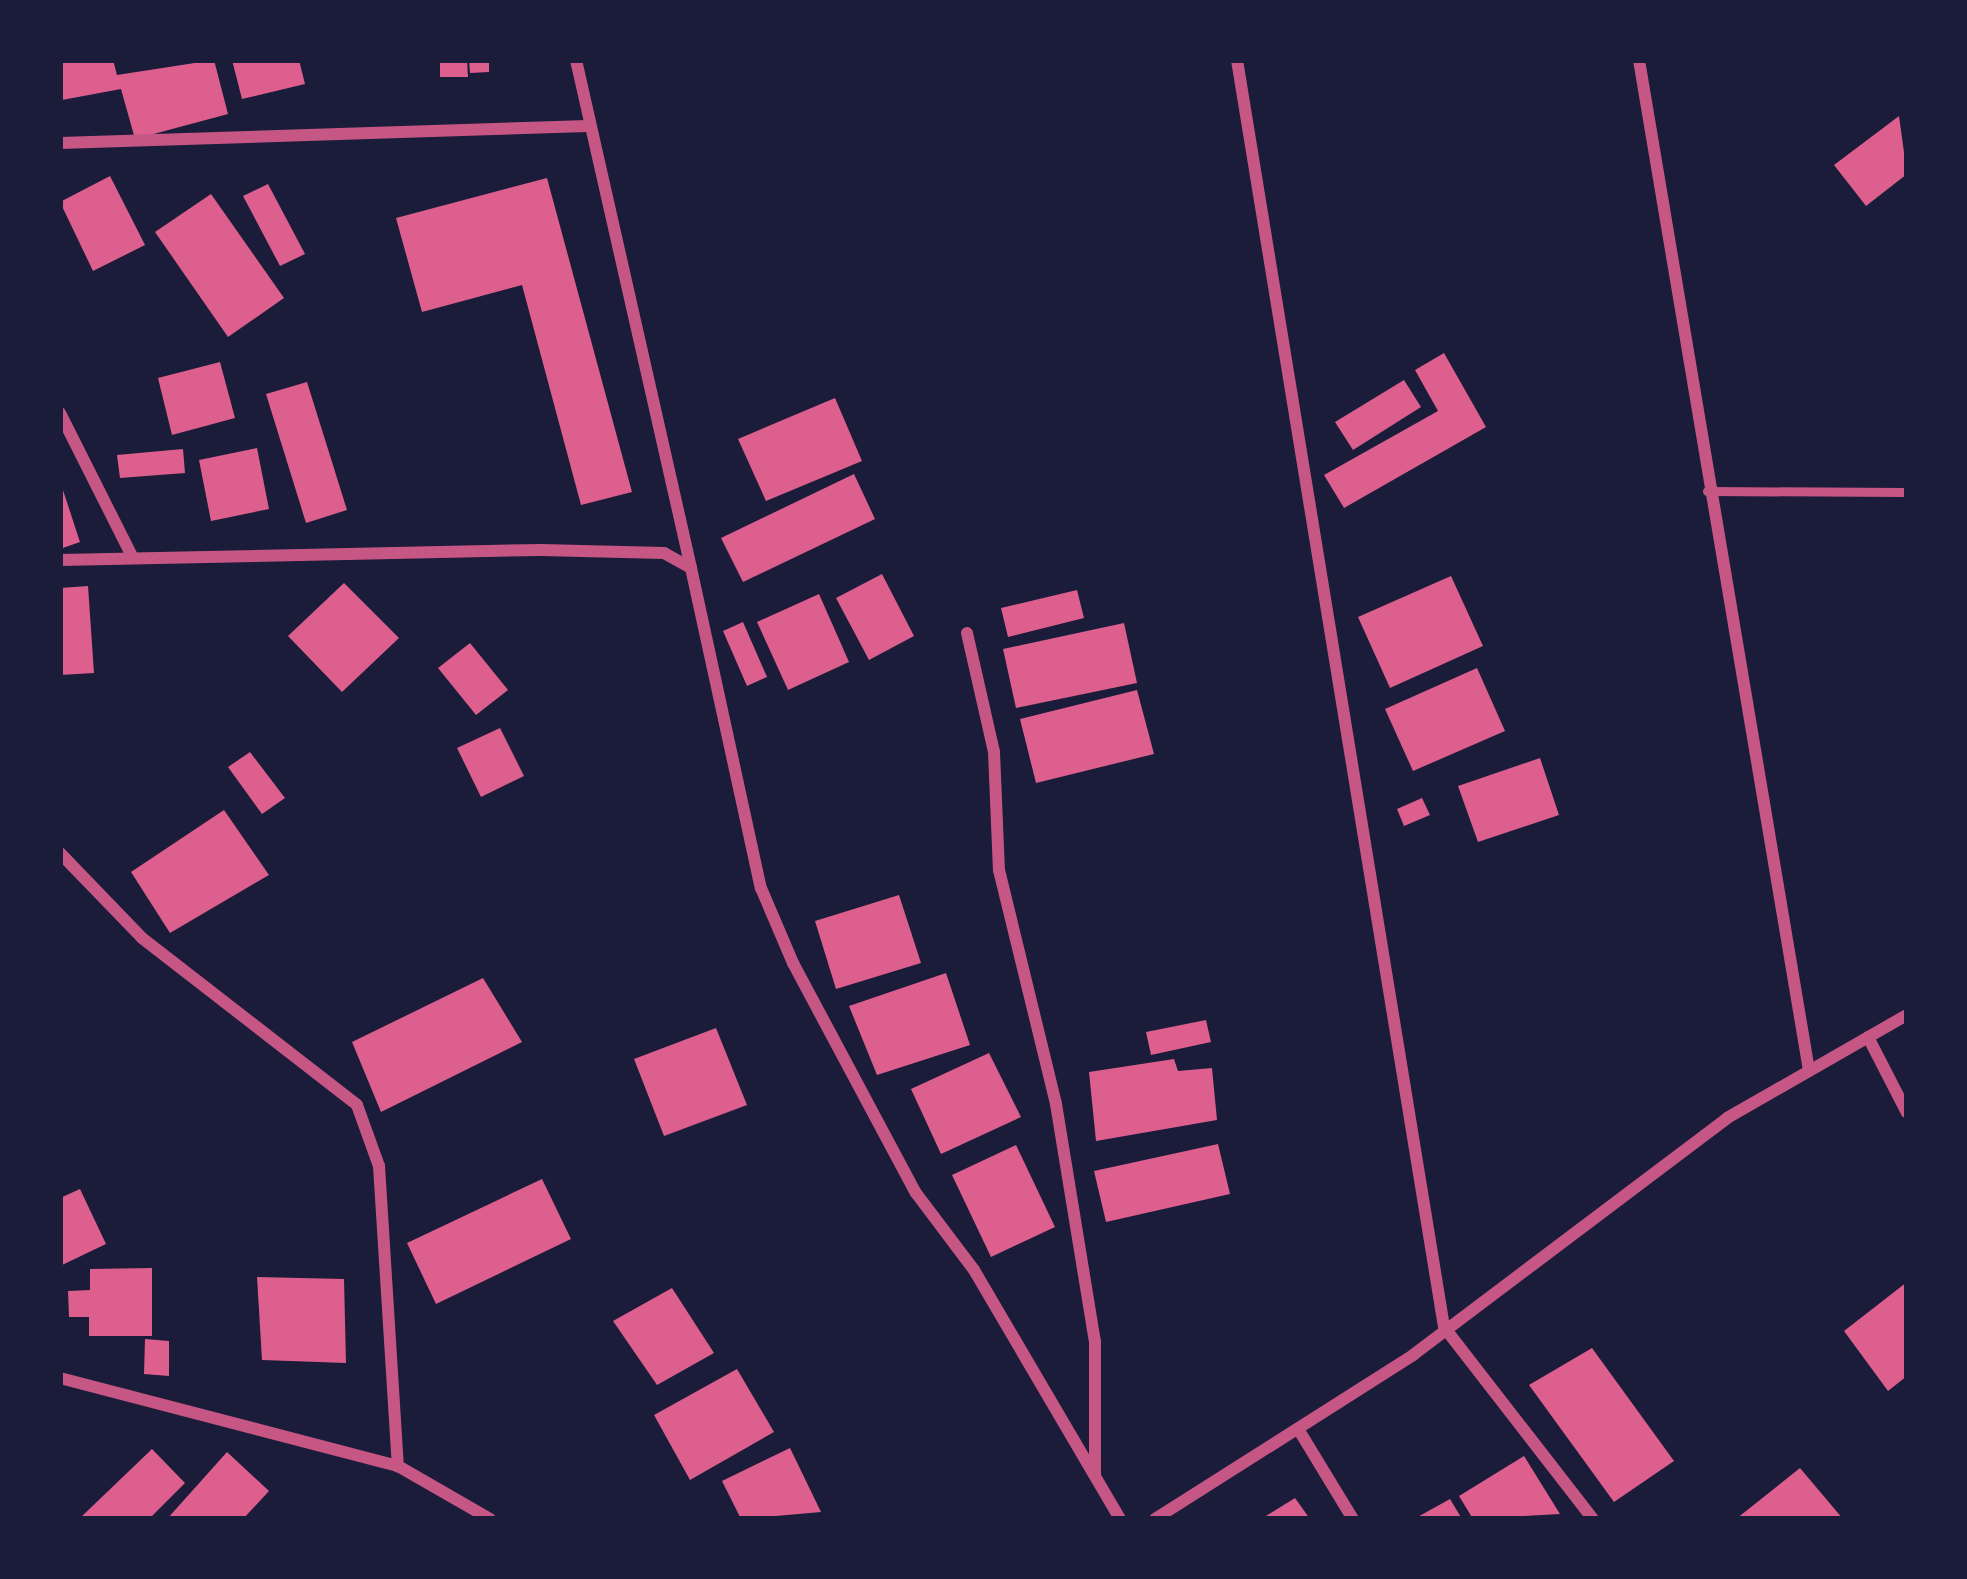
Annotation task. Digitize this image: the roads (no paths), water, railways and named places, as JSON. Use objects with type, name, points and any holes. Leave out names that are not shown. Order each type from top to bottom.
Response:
[{"type":"street","points":[[576,60],[761,888],[793,962],[916,1193],[1120,1519]]},
{"type":"street","points":[[1237,60],[1444,1327],[1593,1519]]},
{"type":"street","points":[[1640,60],[1707,491],[1809,1071]]},
{"type":"street","points":[[60,143],[588,126]]},
{"type":"street","points":[[60,413],[132,556]]},
{"type":"street","points":[[60,560],[541,550],[664,553],[691,568]]},
{"type":"street","points":[[967,633],[994,752],[1000,870],[1056,1104],[1095,1341],[1095,1476]]},
{"type":"street","points":[[60,853],[142,938],[357,1106],[379,1166],[398,1466]]},
{"type":"street","points":[[1155,1519],[1300,1432],[1726,1118],[1907,1015]]},
{"type":"street","points":[[1868,1037],[1907,1113]]},
{"type":"street","points":[[60,1378],[398,1466],[490,1519]]},
{"type":"street","points":[[1300,1432],[1353,1519]]},
{"type":"lane","points":[[1707,491],[1907,492]]}]
